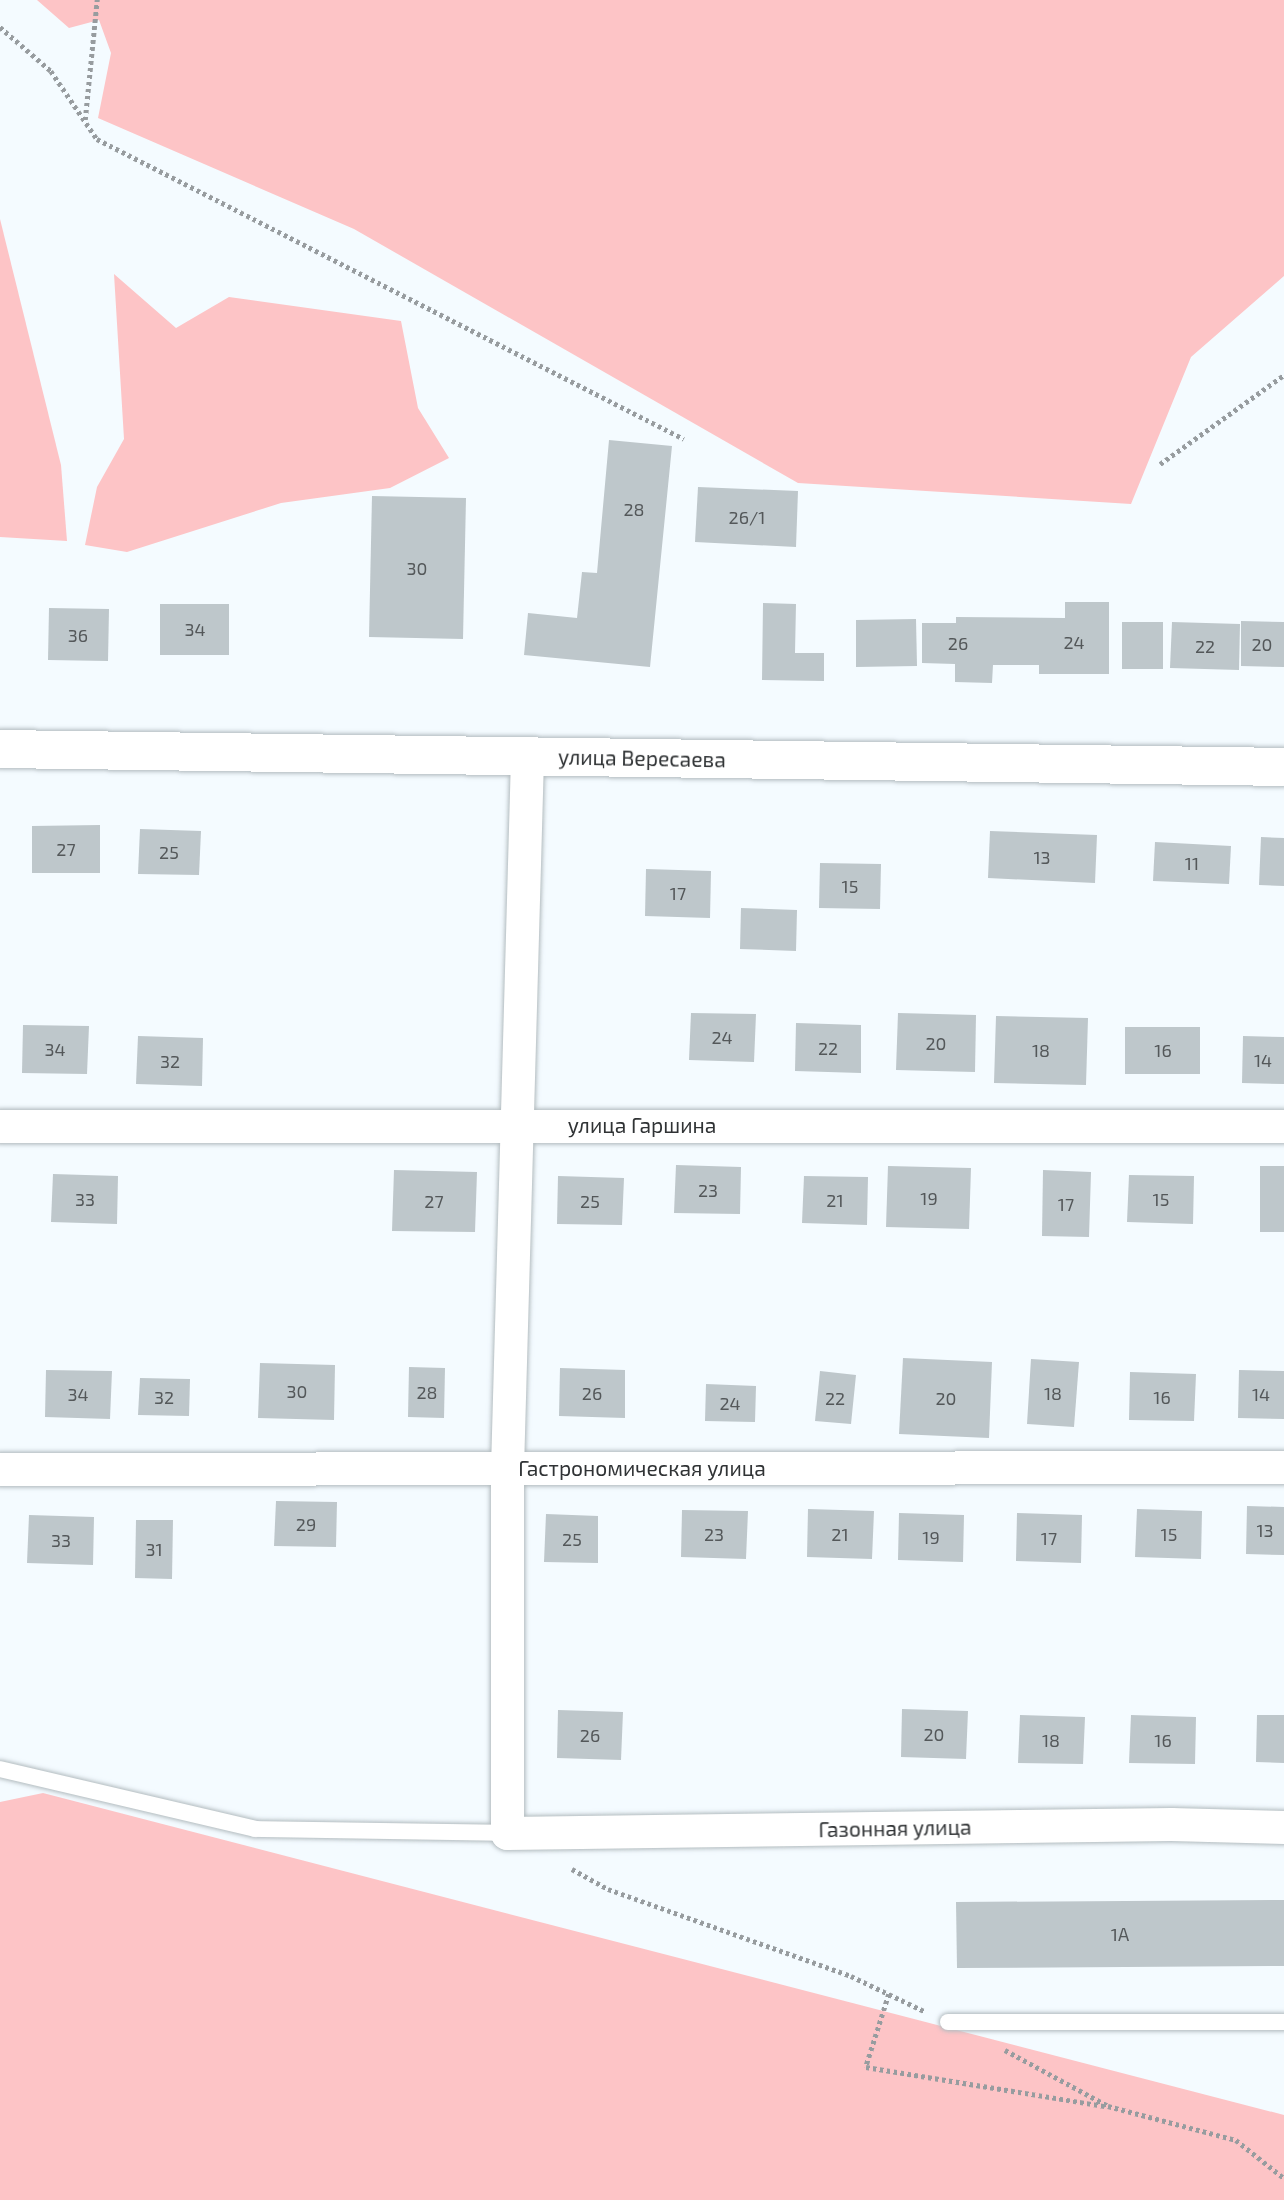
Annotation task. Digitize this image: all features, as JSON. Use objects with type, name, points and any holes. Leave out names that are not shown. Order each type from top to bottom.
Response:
[{"type":"street","name":"улица Вересаева","points":[[0,750],[1284,767]]},
{"type":"street","points":[[507,1833],[507,1468],[519,1125],[527,757]]},
{"type":"street","name":"улица Гаршина","points":[[0,1126],[1284,1126]]},
{"type":"street","name":"Гастрономическая улица","points":[[0,1469],[1284,1467]]},
{"type":"street","name":"Газонная улица","points":[[507,1833],[1171,1824],[1284,1827]]},
{"type":"lane","points":[[0,1769],[255,1829],[507,1833]]},
{"type":"lane","points":[[952,2023],[1284,2022]]},
{"type":"path","points":[[85,120],[97,0]]},
{"type":"path","points":[[0,27],[51,71],[97,139],[684,439]]},
{"type":"path","points":[[1160,464],[1284,375]]},
{"type":"path","points":[[563,1865],[608,1889],[851,1976],[952,2023],[1108,2106]]},
{"type":"path","points":[[889,1994],[866,2067],[1108,2106],[1236,2140],[1284,2178]]},
{"type":"shaded area","points":[[37,0],[1284,0],[1284,276],[1191,357],[1131,504],[798,483],[354,229],[98,118],[111,53],[99,20],[69,28]]},
{"type":"shaded area","points":[[0,219],[61,465],[67,541],[0,537]]},
{"type":"shaded area","points":[[114,274],[176,328],[229,297],[401,321],[418,408],[449,458],[390,488],[281,503],[127,552],[85,545],[97,487],[124,439]]},
{"type":"shaded area","points":[[43,1793],[1284,2115],[1284,2200],[0,2200],[0,1802]]},
{"type":"building","points":[[609,440],[672,446],[650,667],[524,655],[528,613],[577,618],[582,572],[597,573]]},
{"type":"building","points":[[698,487],[798,491],[796,547],[695,542]]},
{"type":"building","points":[[372,496],[466,498],[463,639],[369,637]]},
{"type":"building","points":[[1065,602],[1109,602],[1109,674],[1039,674],[1039,665],[993,665],[992,683],[955,682],[955,664],[922,663],[922,623],[956,623],[956,617],[1065,618]]},
{"type":"building","points":[[763,603],[796,604],[795,653],[824,653],[824,681],[762,680]]},
{"type":"building","points":[[160,604],[229,604],[229,655],[160,655]]},
{"type":"building","points":[[49,608],[109,609],[108,661],[48,660]]},
{"type":"building","points":[[916,619],[917,666],[856,667],[856,620]]},
{"type":"building","points":[[1241,621],[1284,622],[1284,667],[1241,666]]},
{"type":"building","points":[[1122,622],[1163,622],[1163,669],[1122,669]]},
{"type":"building","points":[[1172,622],[1240,624],[1239,670],[1170,668]]},
{"type":"building","points":[[100,825],[100,873],[32,873],[32,826]]},
{"type":"building","points":[[140,829],[201,831],[199,875],[138,874]]},
{"type":"building","points":[[990,831],[1097,835],[1095,883],[988,878]]},
{"type":"building","points":[[1261,837],[1284,838],[1284,886],[1259,885]]},
{"type":"building","points":[[1155,842],[1231,846],[1229,884],[1153,881]]},
{"type":"building","points":[[820,863],[881,864],[880,909],[819,908]]},
{"type":"building","points":[[646,869],[711,871],[710,918],[645,916]]},
{"type":"building","points":[[741,908],[797,910],[796,951],[740,949]]},
{"type":"building","points":[[691,1013],[756,1014],[754,1062],[689,1060]]},
{"type":"building","points":[[898,1013],[976,1015],[975,1072],[896,1070]]},
{"type":"building","points":[[996,1016],[1088,1018],[1086,1085],[994,1083]]},
{"type":"building","points":[[796,1023],[861,1025],[861,1073],[795,1071]]},
{"type":"building","points":[[23,1025],[89,1026],[87,1074],[22,1073]]},
{"type":"building","points":[[1125,1027],[1200,1027],[1200,1074],[1125,1074]]},
{"type":"building","points":[[138,1036],[203,1038],[202,1086],[136,1084]]},
{"type":"building","points":[[1243,1036],[1284,1037],[1284,1084],[1242,1083]]},
{"type":"building","points":[[676,1165],[741,1167],[740,1214],[674,1213]]},
{"type":"building","points":[[888,1166],[971,1168],[969,1229],[886,1227]]},
{"type":"building","points":[[1260,1166],[1284,1166],[1284,1232],[1260,1232]]},
{"type":"building","points":[[394,1170],[477,1172],[475,1232],[392,1231]]},
{"type":"building","points":[[1043,1170],[1091,1172],[1089,1237],[1042,1236]]},
{"type":"building","points":[[53,1174],[118,1176],[117,1224],[51,1222]]},
{"type":"building","points":[[1129,1175],[1194,1176],[1193,1224],[1127,1222]]},
{"type":"building","points":[[558,1176],[624,1178],[622,1225],[557,1224]]},
{"type":"building","points":[[804,1176],[868,1177],[867,1225],[802,1223]]},
{"type":"building","points":[[903,1358],[992,1362],[989,1438],[899,1434]]},
{"type":"building","points":[[1031,1359],[1079,1362],[1074,1427],[1027,1424]]},
{"type":"building","points":[[260,1363],[335,1365],[334,1420],[258,1418]]},
{"type":"building","points":[[409,1367],[445,1368],[444,1418],[408,1417]]},
{"type":"building","points":[[560,1368],[625,1370],[625,1418],[559,1416]]},
{"type":"building","points":[[46,1370],[112,1371],[110,1419],[45,1417]]},
{"type":"building","points":[[1239,1370],[1284,1371],[1284,1419],[1238,1418]]},
{"type":"building","points":[[820,1371],[856,1375],[851,1424],[815,1421]]},
{"type":"building","points":[[1130,1372],[1196,1374],[1194,1421],[1129,1420]]},
{"type":"building","points":[[140,1378],[190,1379],[189,1416],[138,1415]]},
{"type":"building","points":[[706,1384],[756,1386],[755,1422],[705,1421]]},
{"type":"building","points":[[276,1501],[337,1502],[336,1547],[274,1546]]},
{"type":"building","points":[[1247,1506],[1284,1507],[1284,1555],[1246,1554]]},
{"type":"building","points":[[808,1509],[874,1511],[872,1559],[807,1557]]},
{"type":"building","points":[[1137,1509],[1202,1511],[1201,1559],[1135,1557]]},
{"type":"building","points":[[682,1510],[748,1511],[746,1559],[681,1557]]},
{"type":"building","points":[[899,1513],[964,1515],[963,1562],[898,1560]]},
{"type":"building","points":[[1017,1513],[1082,1515],[1081,1563],[1016,1561]]},
{"type":"building","points":[[546,1514],[598,1516],[598,1563],[544,1562]]},
{"type":"building","points":[[29,1515],[94,1517],[93,1565],[27,1563]]},
{"type":"building","points":[[136,1520],[173,1520],[172,1579],[135,1578]]},
{"type":"building","points":[[902,1709],[968,1711],[966,1759],[901,1757]]},
{"type":"building","points":[[558,1710],[623,1712],[621,1760],[557,1758]]},
{"type":"building","points":[[1020,1715],[1085,1717],[1083,1764],[1018,1763]]},
{"type":"building","points":[[1131,1715],[1196,1717],[1195,1764],[1129,1763]]},
{"type":"building","points":[[1257,1715],[1284,1715],[1284,1763],[1256,1762]]},
{"type":"building","points":[[1284,1900],[1284,1966],[957,1968],[956,1902]]}]
